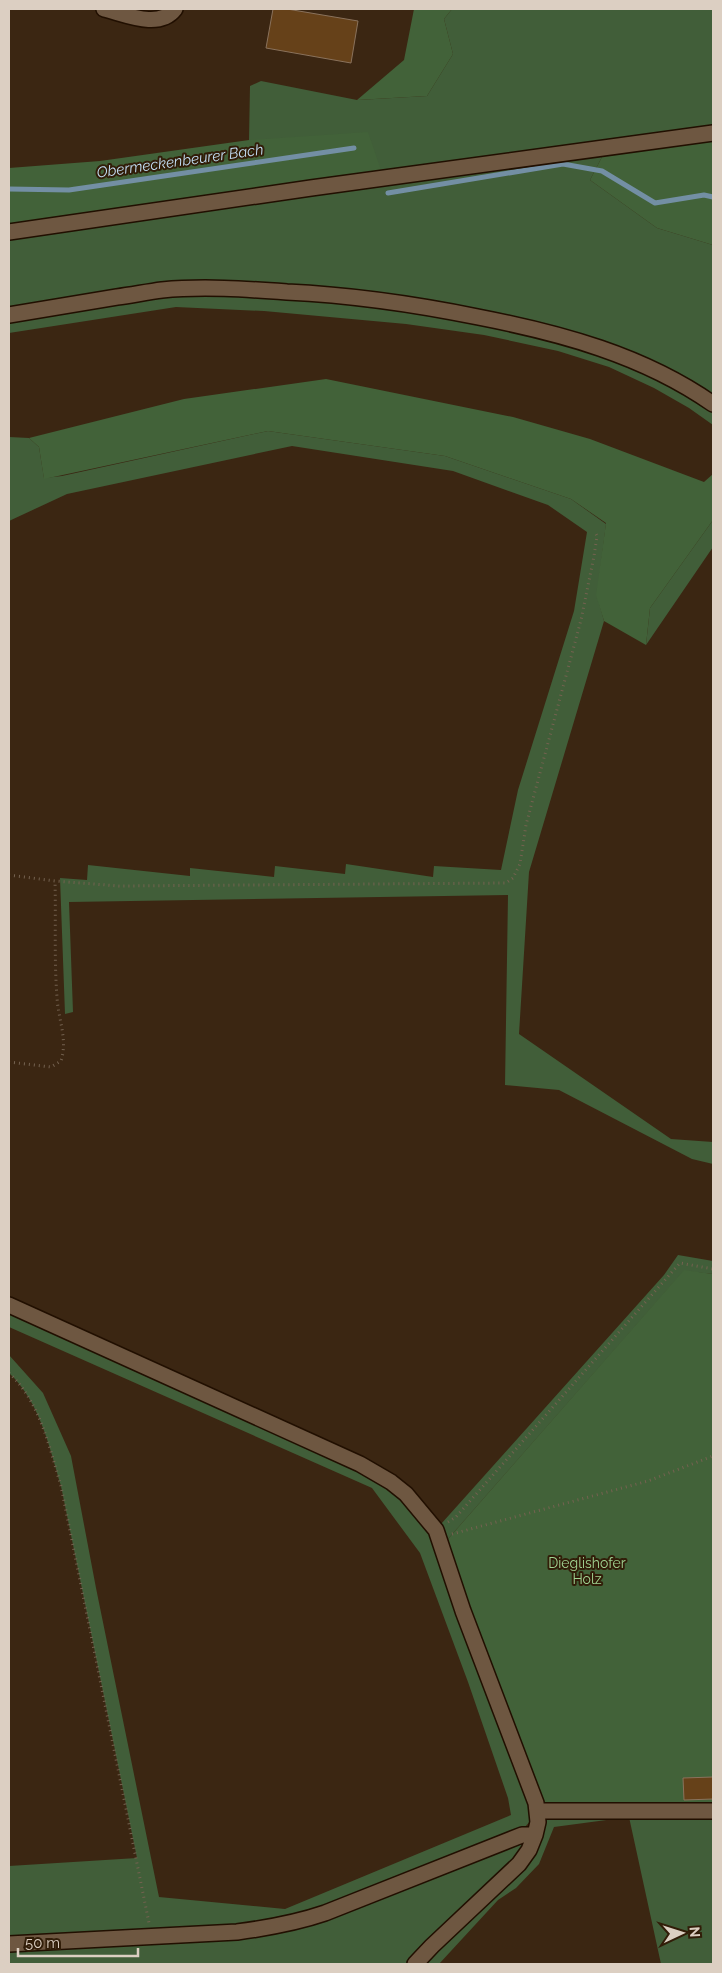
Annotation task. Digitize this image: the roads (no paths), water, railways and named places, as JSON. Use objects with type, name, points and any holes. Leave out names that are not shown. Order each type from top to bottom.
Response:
[{"type":"street","points":[[104,9],[150,20],[159,20],[172,13],[175,9]]},
{"type":"street","points":[[9,232],[311,188],[713,133]]},
{"type":"street","points":[[9,315],[161,290],[191,288],[358,297],[423,306],[521,326],[577,341],[626,357],[676,381],[713,404]]},
{"type":"street","points":[[9,1306],[360,1464],[391,1482],[406,1494],[438,1534],[463,1611],[532,1789],[538,1811],[535,1835],[519,1864],[415,1964]]},
{"type":"street","points":[[538,1811],[713,1810]]},
{"type":"street","points":[[9,1944],[237,1932],[301,1921],[522,1835],[535,1835]]},
{"type":"waterway","name":"Obermeckenbeurer Bach","points":[[9,189],[69,190],[354,148]]},
{"type":"waterway","name":"Obermeckenbeurer Bach","points":[[388,193],[563,164],[602,171],[655,203],[704,195],[713,197]]},
{"type":"park label","name":"Dieglishofer Holz","points":[[587,1572]]}]
